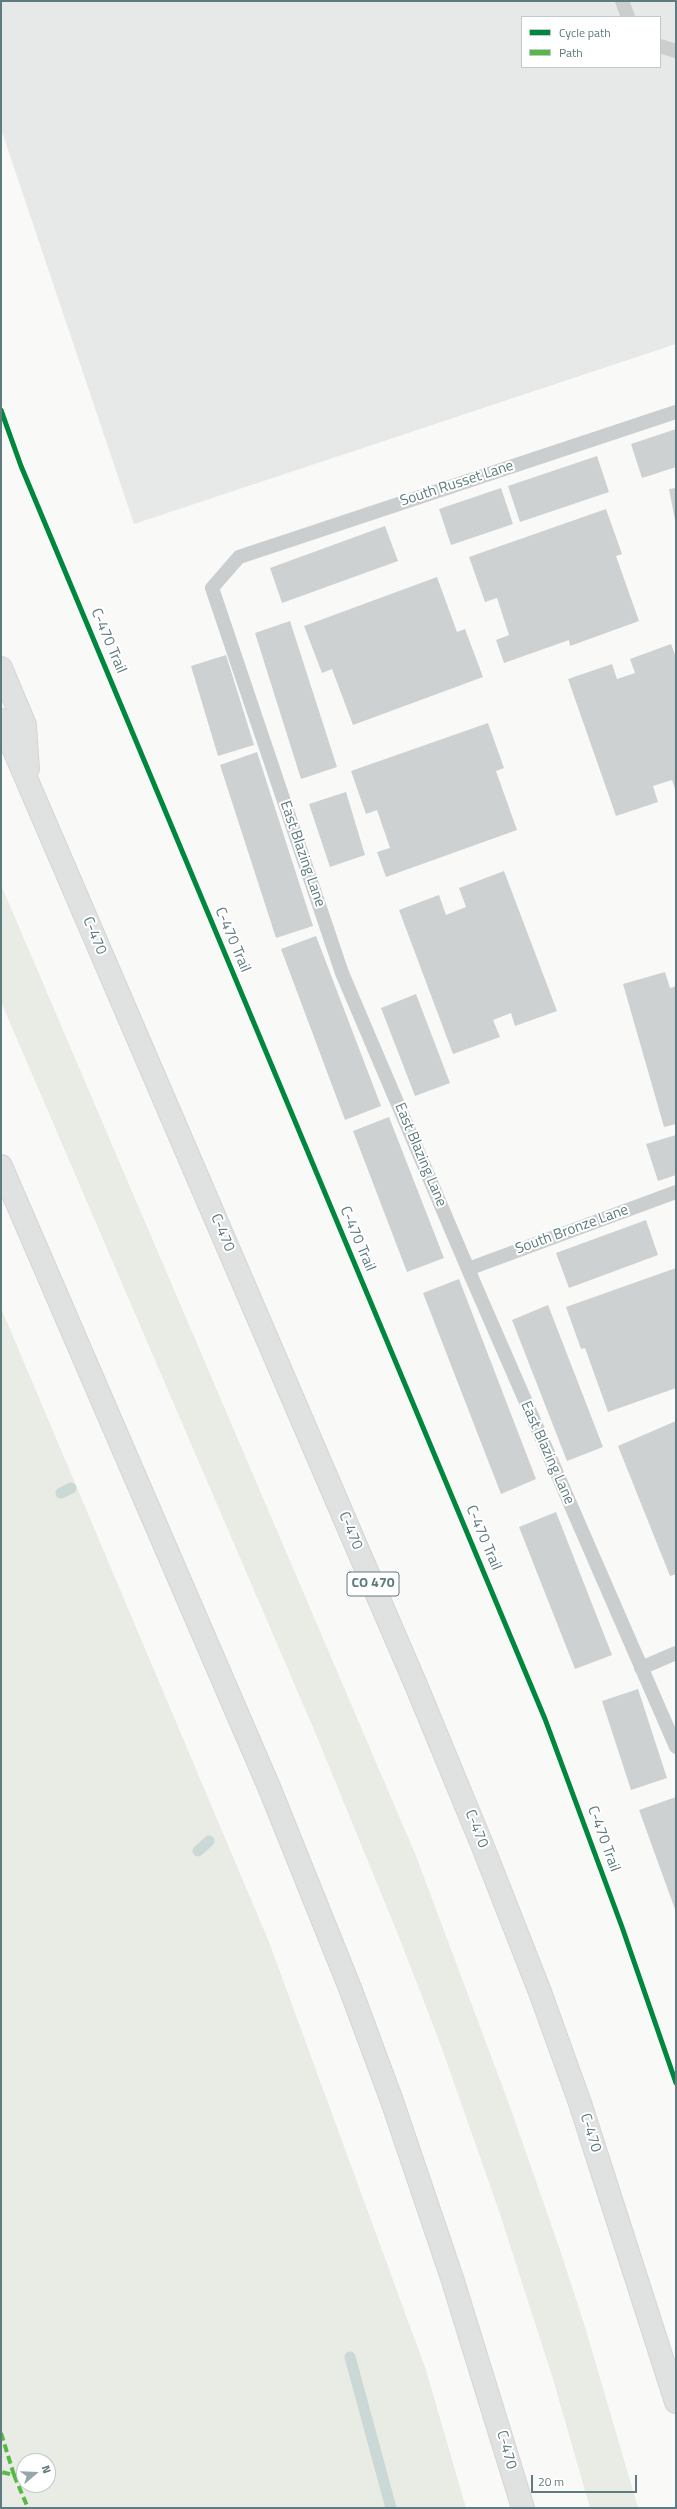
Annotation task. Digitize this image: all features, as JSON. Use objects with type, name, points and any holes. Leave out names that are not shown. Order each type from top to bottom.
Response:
[{"type":"highway","points":[[1,668],[25,725],[28,782]]},
{"type":"highway","name":"C-470","points":[[1,720],[416,1685],[483,1847],[540,1992],[580,2103],[676,2402]]},
{"type":"highway","name":"C-470","points":[[1,1166],[269,1787],[347,1981],[392,2101],[448,2263],[523,2508]]},
{"type":"lane","points":[[622,1],[628,16]]},
{"type":"lane","points":[[661,46],[676,51]]},
{"type":"lane","name":"South Russet Lane","points":[[239,557],[676,412]]},
{"type":"lane","name":"East Blazing Lane","points":[[239,557],[212,588],[342,973],[468,1269],[676,1747]]},
{"type":"lane","name":"South Bronze Lane","points":[[468,1269],[676,1192]]},
{"type":"lane","points":[[641,1668],[676,1653]]},
{"type":"shaded area","points":[[1,1],[676,1],[676,344],[134,524],[1,129]]},
{"type":"shaded area","points":[[1,885],[416,1856],[509,2104],[561,2253],[586,2330],[638,2508],[590,2508],[553,2379],[499,2211],[440,2043],[399,1937],[315,1732],[1,1002]]},
{"type":"shaded area","points":[[1,1308],[269,1942],[426,2370],[466,2508],[1,2508]]},
{"type":"building","points":[[676,429],[676,467],[642,478],[631,444]]},
{"type":"building","points":[[597,456],[609,492],[520,522],[508,486]]},
{"type":"building","points":[[501,488],[513,524],[451,545],[439,509]]},
{"type":"building","points":[[676,488],[676,520],[675,520],[669,489]]},
{"type":"building","points":[[606,509],[622,554],[616,556],[639,621],[570,646],[569,640],[504,663],[496,640],[509,635],[497,598],[485,602],[469,557]]},
{"type":"building","points":[[385,526],[398,561],[282,603],[270,568]]},
{"type":"building","points":[[437,577],[457,632],[465,629],[483,677],[353,725],[332,669],[322,673],[304,626]]},
{"type":"building","points":[[290,621],[337,767],[301,779],[255,633]]},
{"type":"building","points":[[671,644],[676,657],[676,792],[672,780],[653,786],[658,802],[616,816],[568,679],[612,664],[617,679],[635,673],[630,659]]},
{"type":"building","points":[[226,655],[254,745],[218,756],[191,666]]},
{"type":"building","points":[[488,723],[504,768],[496,771],[517,830],[386,877],[377,852],[390,848],[377,810],[366,814],[351,771]]},
{"type":"building","points":[[257,752],[313,926],[276,938],[220,765]]},
{"type":"building","points":[[346,792],[365,855],[330,867],[309,804]]},
{"type":"building","points":[[504,871],[557,1011],[515,1026],[511,1013],[493,1020],[500,1037],[453,1054],[399,910],[439,895],[446,915],[466,907],[459,888]]},
{"type":"building","points":[[316,936],[381,1106],[345,1120],[281,949]]},
{"type":"building","points":[[665,972],[670,988],[676,986],[676,1124],[664,1127],[623,984]]},
{"type":"building","points":[[416,994],[450,1083],[415,1096],[381,1008]]},
{"type":"building","points":[[389,1117],[444,1258],[407,1272],[353,1131]]},
{"type":"building","points":[[676,1135],[676,1175],[658,1181],[646,1144]]},
{"type":"building","points":[[646,1220],[658,1255],[569,1288],[556,1253]]},
{"type":"building","points":[[676,1268],[676,1388],[608,1412],[585,1348],[581,1349],[566,1307]]},
{"type":"building","points":[[459,1279],[536,1479],[501,1494],[423,1293]]},
{"type":"building","points":[[548,1305],[603,1447],[567,1461],[512,1320]]},
{"type":"building","points":[[676,1421],[676,1574],[670,1576],[618,1446]]},
{"type":"building","points":[[556,1512],[612,1655],[575,1669],[519,1527]]},
{"type":"building","points":[[638,1689],[667,1778],[631,1790],[602,1701]]},
{"type":"building","points":[[676,1797],[676,1912],[639,1810]]},
{"type":"waterway","points":[[61,1493],[71,1488]]},
{"type":"waterway","points":[[198,1851],[209,1841]]},
{"type":"waterway","points":[[350,2357],[391,2508]]},
{"type":"marked path","points":[[1,2433],[14,2475],[1,2472]]},
{"type":"marked path","points":[[14,2475],[28,2508]]},
{"type":"cycle path","name":"C-470 Trail","points":[[1,410],[21,466],[545,1719],[622,1927],[676,2083]]}]
